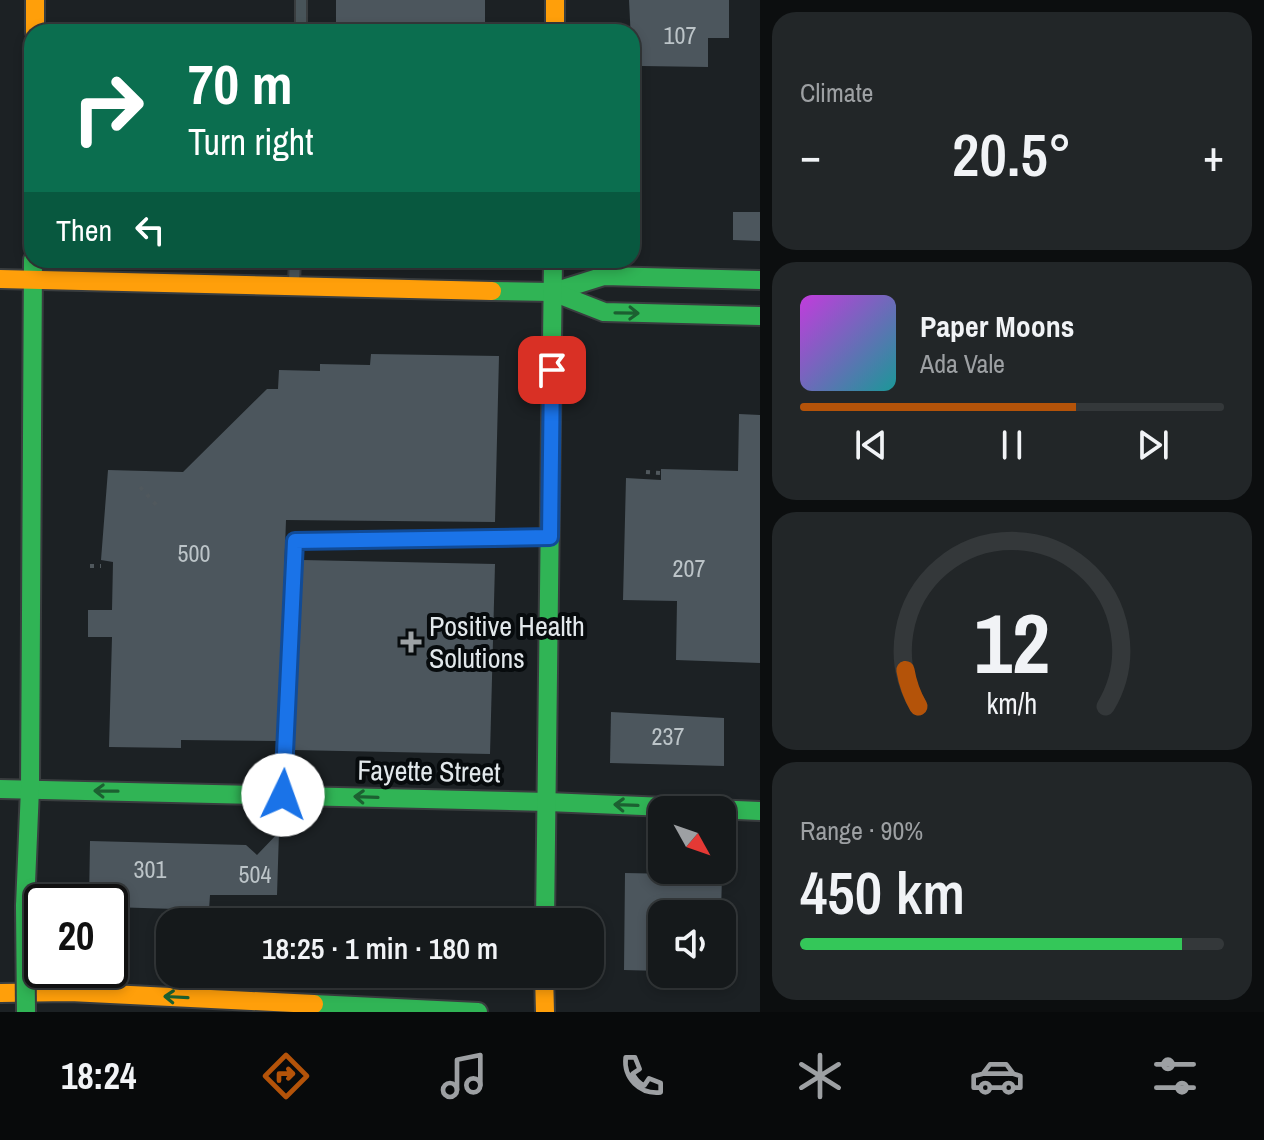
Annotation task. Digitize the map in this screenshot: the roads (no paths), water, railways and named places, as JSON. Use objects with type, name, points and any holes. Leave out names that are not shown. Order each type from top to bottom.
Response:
[{"type":"main road","points":[[35,0],[35,24]]},
{"type":"main road","points":[[555,0],[555,24]]},
{"type":"main road","points":[[26,1012],[33,268]]},
{"type":"main road","points":[[545,908],[553,268]]},
{"type":"main road","points":[[553,292],[604,276],[760,280]]},
{"type":"main road","points":[[0,279],[553,292],[608,312],[760,316]]},
{"type":"main road","name":"Fayette Street","points":[[0,789],[548,802],[760,811]]},
{"type":"main road","points":[[0,977],[70,992]]},
{"type":"main road","points":[[544,988],[545,1012]]},
{"type":"main road","points":[[0,993],[70,992],[478,1012]]},
{"type":"lane","points":[[301,0],[301,24]]},
{"type":"lane","points":[[294,286],[295,268]]},
{"type":"lane","points":[[283,795],[295,541],[550,537]]},
{"type":"place","name":"Positive Health Solutions","points":[[411,642]]}]
